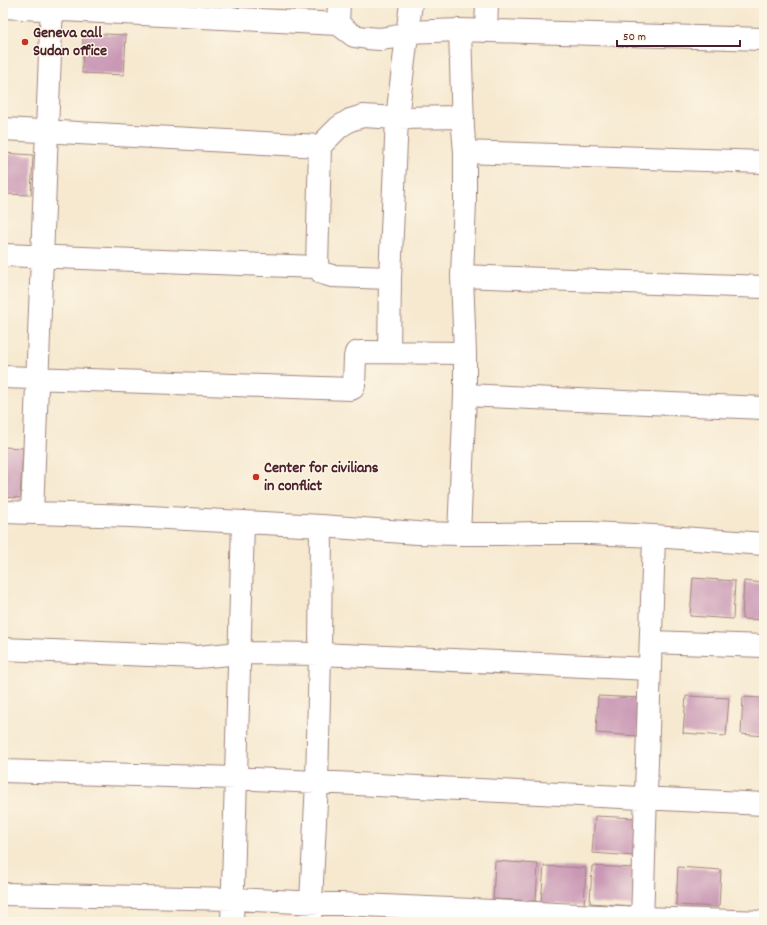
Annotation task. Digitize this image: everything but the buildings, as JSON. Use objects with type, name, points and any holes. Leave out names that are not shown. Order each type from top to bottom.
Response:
[{"type":"street","points":[[389,352],[390,278],[397,118],[411,3]]},
{"type":"street","points":[[486,31],[487,3]]},
{"type":"street","points":[[3,7],[51,6],[338,14],[354,36],[367,38],[394,37],[407,32],[460,30],[764,39]]},
{"type":"street","points":[[32,513],[51,6]]},
{"type":"street","points":[[459,534],[465,353],[462,276],[465,202],[465,152],[460,30]]},
{"type":"street","points":[[390,278],[332,276],[322,272],[317,266],[320,146],[339,127],[350,120],[363,116],[397,118],[463,117]]},
{"type":"street","points":[[3,129],[320,146]]},
{"type":"street","points":[[465,152],[764,162]]},
{"type":"street","points":[[3,255],[317,266]]},
{"type":"street","points":[[462,276],[764,287]]},
{"type":"street","points":[[3,377],[350,389],[353,388],[354,385],[356,353],[465,353]]},
{"type":"street","points":[[464,396],[764,408]]},
{"type":"street","points":[[3,512],[244,522],[417,533],[574,533],[654,536],[764,544]]},
{"type":"street","points":[[232,922],[244,522]]},
{"type":"street","points":[[310,912],[317,782],[321,526]]},
{"type":"street","points":[[642,920],[654,536]]},
{"type":"street","points":[[651,642],[764,646]]},
{"type":"street","points":[[3,649],[198,657],[240,653],[320,654],[650,669]]},
{"type":"street","points":[[3,770],[236,778],[764,804]]},
{"type":"street","points":[[3,894],[233,898],[310,912],[764,922]]},
{"type":"place","name":"Geneva call Sudan office","points":[[25,42]]},
{"type":"place","name":"Center for civilians in conflict","points":[[256,477]]}]
